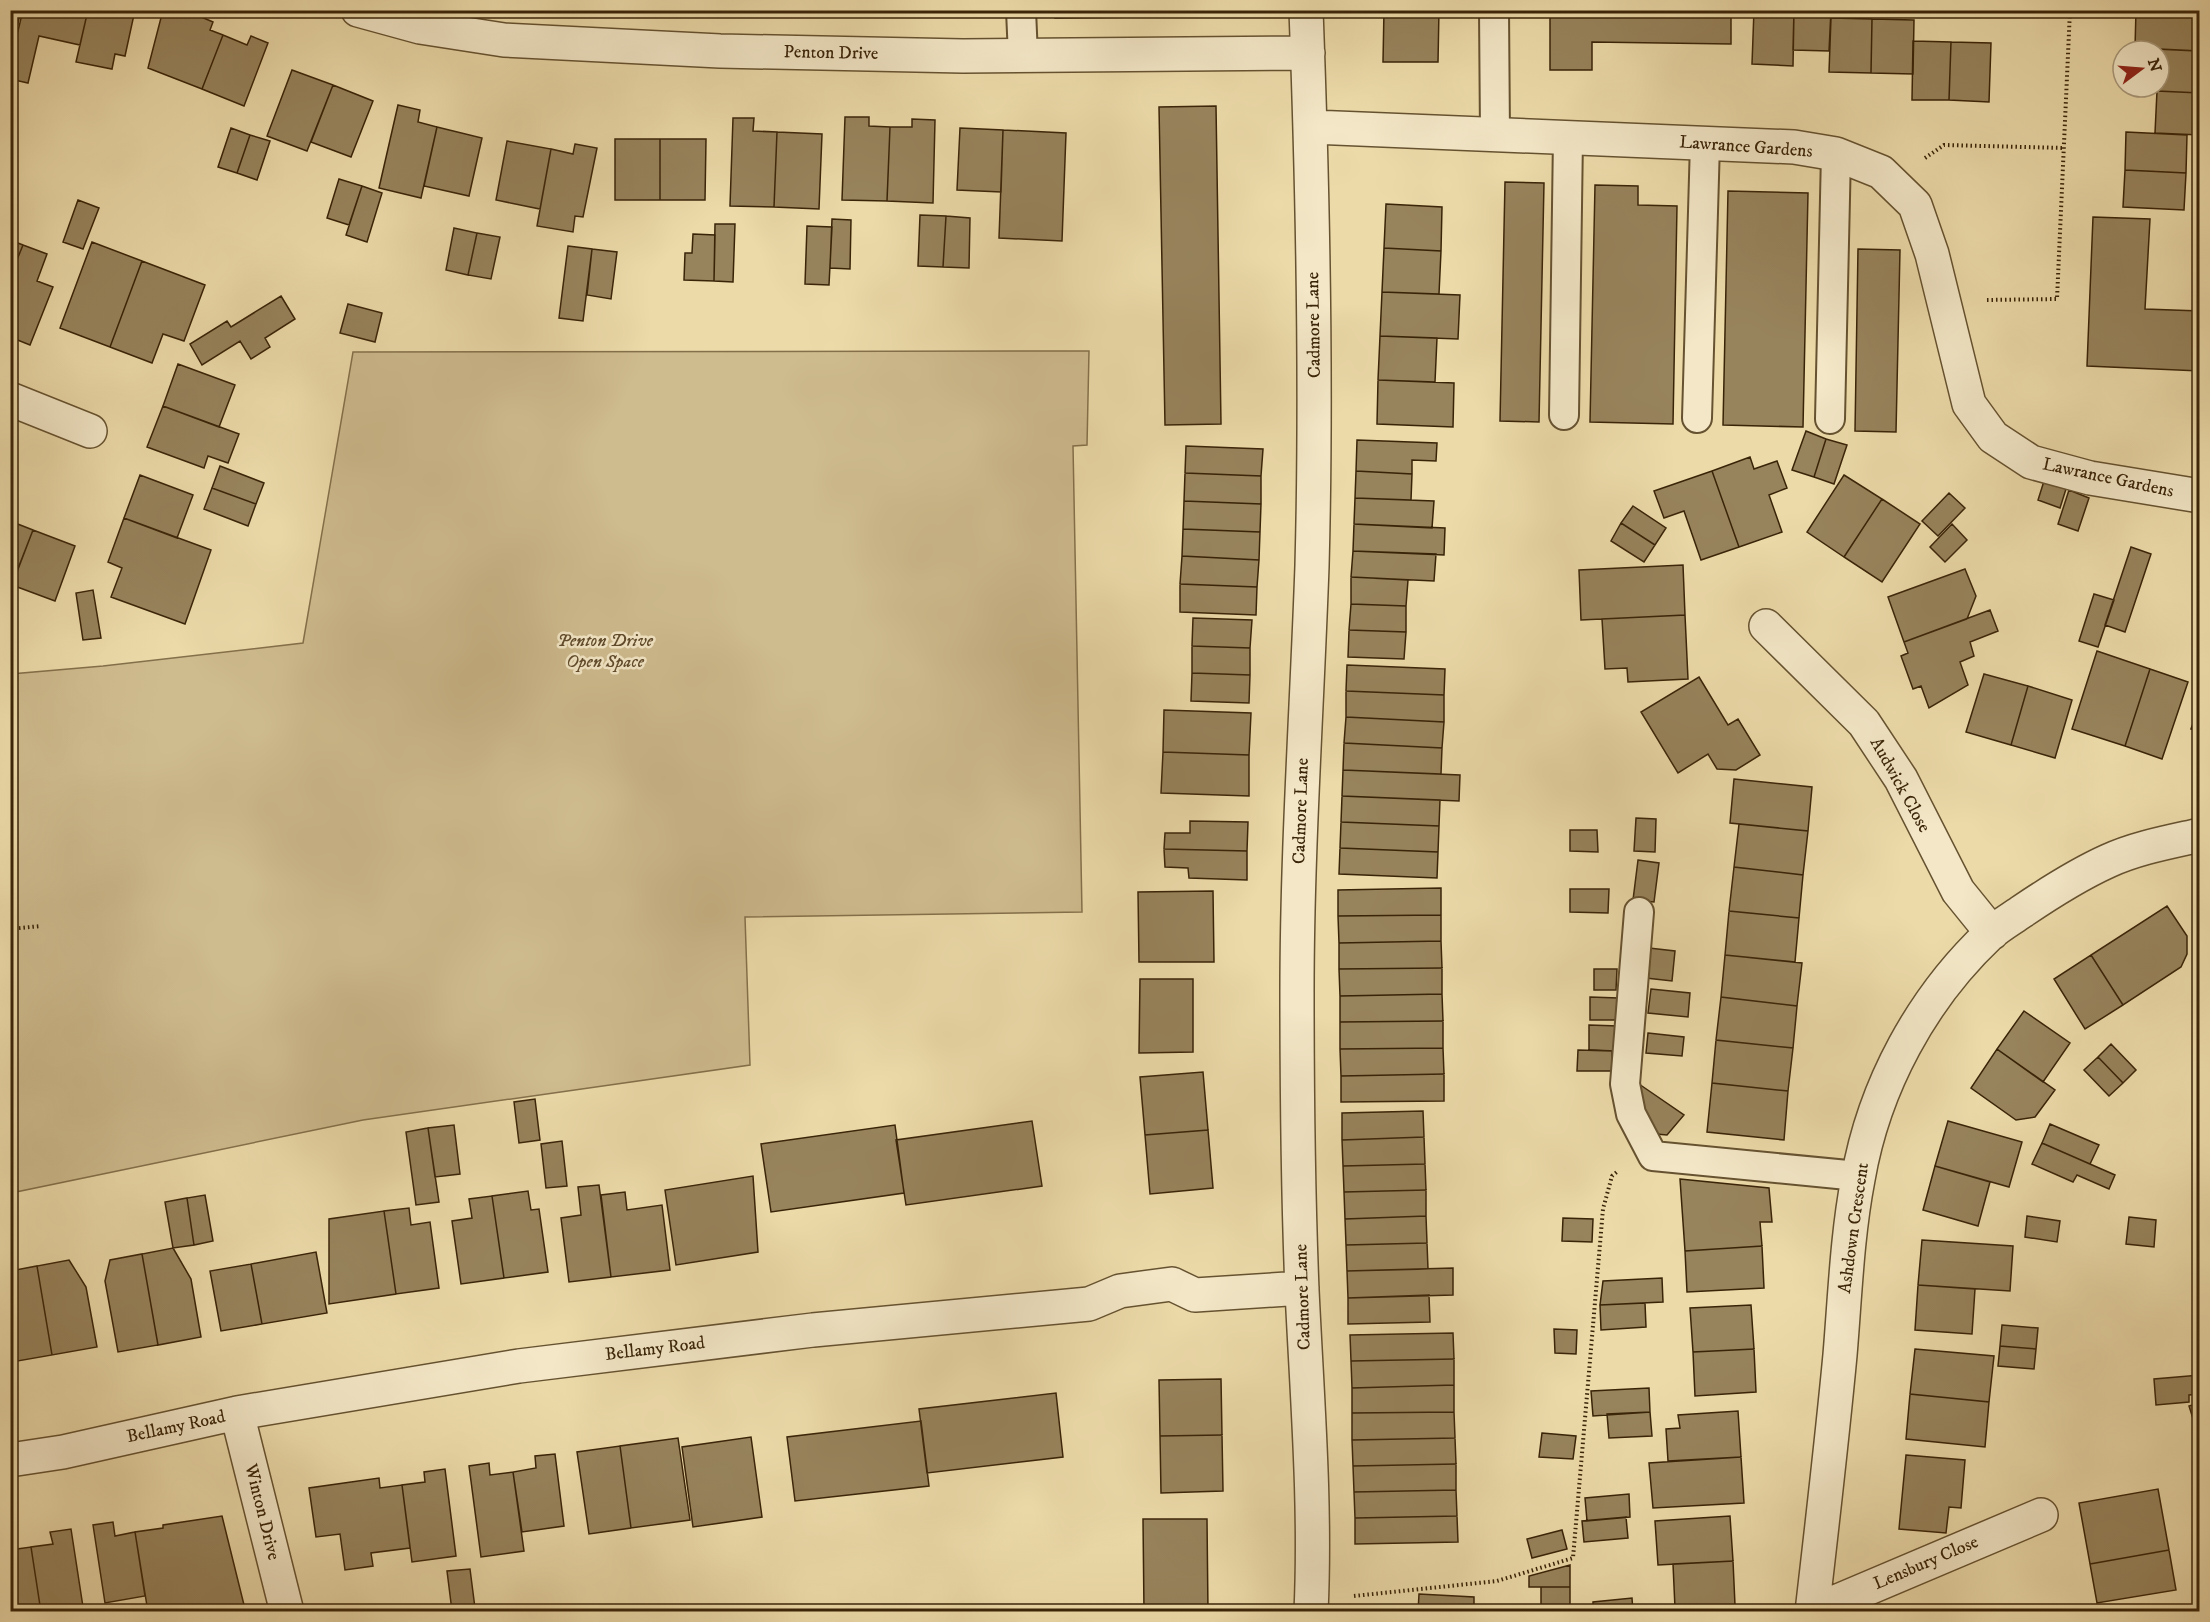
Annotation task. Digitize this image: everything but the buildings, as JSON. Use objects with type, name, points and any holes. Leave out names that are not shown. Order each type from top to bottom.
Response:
[{"type":"street","name":"Penton Drive","points":[[358,10],[420,27],[504,40],[720,51],[963,56],[1308,53]]},
{"type":"street","name":"Cadmore Lane","points":[[1306,10],[1312,127],[1315,376],[1312,567],[1298,908],[1297,1063],[1302,1288],[1311,1446],[1312,1605]]},
{"type":"street","name":"Lawrance Gardens","points":[[1312,127],[1794,147],[1836,154],[1881,172],[1915,205],[1932,254],[1969,404],[1993,437],[2031,462],[2090,478],[2199,496]]},
{"type":"street","points":[[10,399],[90,430]]},
{"type":"street","name":"Audwick Close","points":[[1766,626],[1864,723],[1901,779],[1958,891],[1992,933]]},
{"type":"street","name":"Ashdown Crescent","points":[[1812,1611],[1827,1486],[1851,1224],[1858,1176],[1878,1103],[1899,1055],[1928,1006],[1960,966],[1992,933],[2062,884],[2110,860],[2166,842],[2199,835]]},
{"type":"street","name":"Bellamy Road","points":[[10,1460],[63,1452],[237,1413],[519,1366],[813,1330],[1089,1304],[1120,1291],[1172,1284],[1195,1295],[1302,1288]]},
{"type":"street","name":"Winton Drive","points":[[237,1413],[287,1611]]},
{"type":"street","name":"Lensbury Close","points":[[1812,1611],[2041,1515]]},
{"type":"lane","points":[[1021,10],[1023,56]]},
{"type":"lane","points":[[1494,10],[1495,135]]},
{"type":"lane","points":[[1564,415],[1568,137]]},
{"type":"lane","points":[[1697,418],[1705,143]]},
{"type":"lane","points":[[1830,419],[1836,154]]},
{"type":"lane","points":[[1639,912],[1625,1084],[1630,1114],[1653,1156],[1858,1176]]},
{"type":"path","points":[[1945,309],[1993,298],[2057,299],[2070,10]]},
{"type":"path","points":[[1890,182],[1944,145],[2064,148]]},
{"type":"path","points":[[10,929],[41,926]]},
{"type":"path","points":[[1312,1605],[1497,1581],[1573,1558],[1603,1209],[1612,1176],[1630,1161],[1653,1156]]},
{"type":"green space","name":"Penton Drive Open Space","points":[[1089,351],[1087,445],[1073,446],[1082,912],[745,917],[750,1065],[363,1120],[11,1193],[11,674],[303,643],[353,352]]}]
